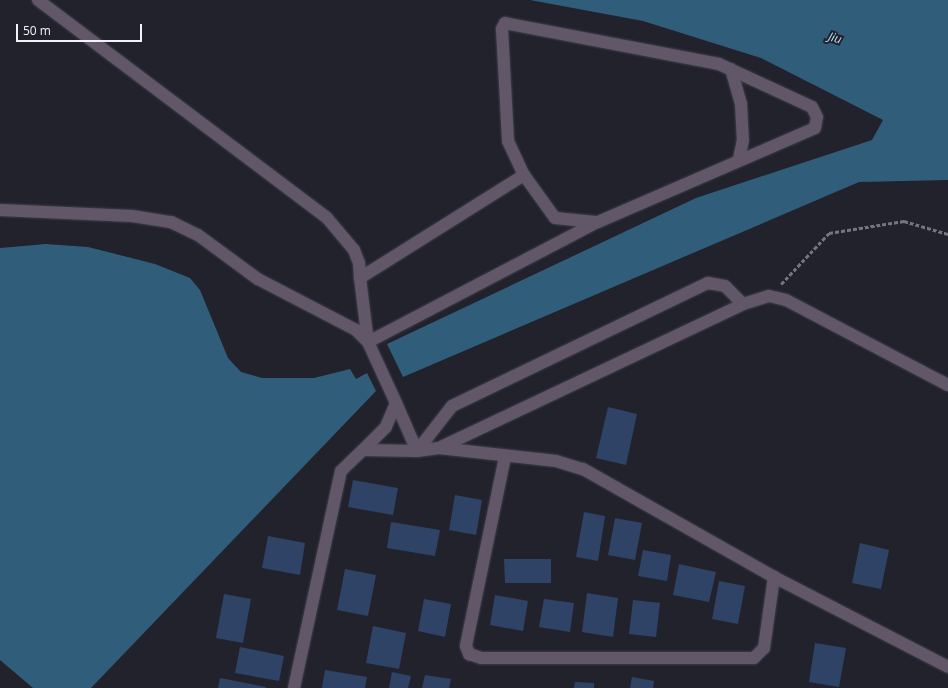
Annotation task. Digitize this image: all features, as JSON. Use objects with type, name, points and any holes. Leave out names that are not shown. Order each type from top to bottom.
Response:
[{"type":"street","points":[[38,0],[327,218],[354,250],[360,278],[368,342],[417,452]]},
{"type":"street","points":[[368,342],[598,222],[739,159],[815,128],[817,117],[812,107],[731,69],[512,21],[505,23],[502,28],[508,141],[524,175],[555,218],[598,222]]},
{"type":"street","points":[[731,69],[742,104],[743,140],[739,159]]},
{"type":"street","points":[[360,278],[524,175]]},
{"type":"street","points":[[0,210],[132,216],[171,222],[198,235],[258,279],[356,330],[368,342]]},
{"type":"street","points":[[417,452],[452,406],[708,282],[725,286],[743,304]]},
{"type":"street","points":[[363,450],[417,452],[438,448],[743,304],[769,296],[786,300],[948,385]]},
{"type":"street","points":[[294,688],[341,471],[386,427],[396,403]]},
{"type":"street","points":[[438,448],[505,457],[556,461],[583,469],[774,577],[948,667]]},
{"type":"street","points":[[505,457],[466,646],[469,654],[481,658],[754,658],[764,648],[774,577]]},
{"type":"path","points":[[769,296],[829,233],[904,222],[948,234]]},
{"type":"water","name":"Jiu","points":[[530,0],[948,0],[948,180],[859,182],[403,377],[387,344],[696,198],[872,140],[883,120],[761,58],[643,21]]},
{"type":"water","points":[[46,244],[88,247],[155,264],[190,278],[200,290],[228,358],[241,372],[262,378],[314,378],[350,369],[356,379],[367,373],[376,391],[91,688],[33,688],[0,660],[0,248]]},
{"type":"building","points":[[608,407],[637,414],[626,465],[596,458]]},
{"type":"building","points":[[353,480],[398,488],[393,515],[348,507]]},
{"type":"building","points":[[455,495],[482,500],[476,535],[449,530]]},
{"type":"building","points":[[584,512],[605,516],[598,561],[576,557]]},
{"type":"building","points":[[615,518],[642,523],[635,560],[608,555]]},
{"type":"building","points":[[391,522],[440,530],[435,556],[387,548]]},
{"type":"building","points":[[268,536],[305,543],[300,575],[262,568]]},
{"type":"building","points":[[860,543],[889,550],[881,589],[852,583]]},
{"type":"building","points":[[643,550],[671,555],[667,581],[638,576]]},
{"type":"building","points":[[504,559],[551,559],[551,583],[505,583]]},
{"type":"building","points":[[679,564],[716,572],[709,602],[673,595]]},
{"type":"building","points":[[345,569],[376,575],[368,616],[337,610]]},
{"type":"building","points":[[719,581],[745,586],[738,624],[712,619]]},
{"type":"building","points":[[587,593],[618,598],[613,637],[582,632]]},
{"type":"building","points":[[224,594],[251,599],[243,643],[216,638]]},
{"type":"building","points":[[495,595],[528,601],[523,631],[490,625]]},
{"type":"building","points":[[424,599],[451,604],[445,637],[418,631]]},
{"type":"building","points":[[544,599],[574,603],[570,632],[539,627]]},
{"type":"building","points":[[633,600],[660,603],[656,637],[629,634]]},
{"type":"building","points":[[373,626],[406,633],[399,669],[366,663]]},
{"type":"building","points":[[815,643],[846,648],[839,687],[809,682]]},
{"type":"building","points":[[240,647],[284,656],[279,681],[235,673]]},
{"type":"building","points":[[325,670],[367,677],[365,688],[322,688]]},
{"type":"building","points":[[392,672],[411,676],[408,688],[389,688]]},
{"type":"building","points":[[425,675],[451,679],[449,688],[422,688]]},
{"type":"building","points":[[632,677],[654,681],[653,688],[630,688]]},
{"type":"building","points":[[220,678],[266,687],[266,688],[218,688]]},
{"type":"building","points":[[575,682],[594,683],[594,688],[574,688]]}]
